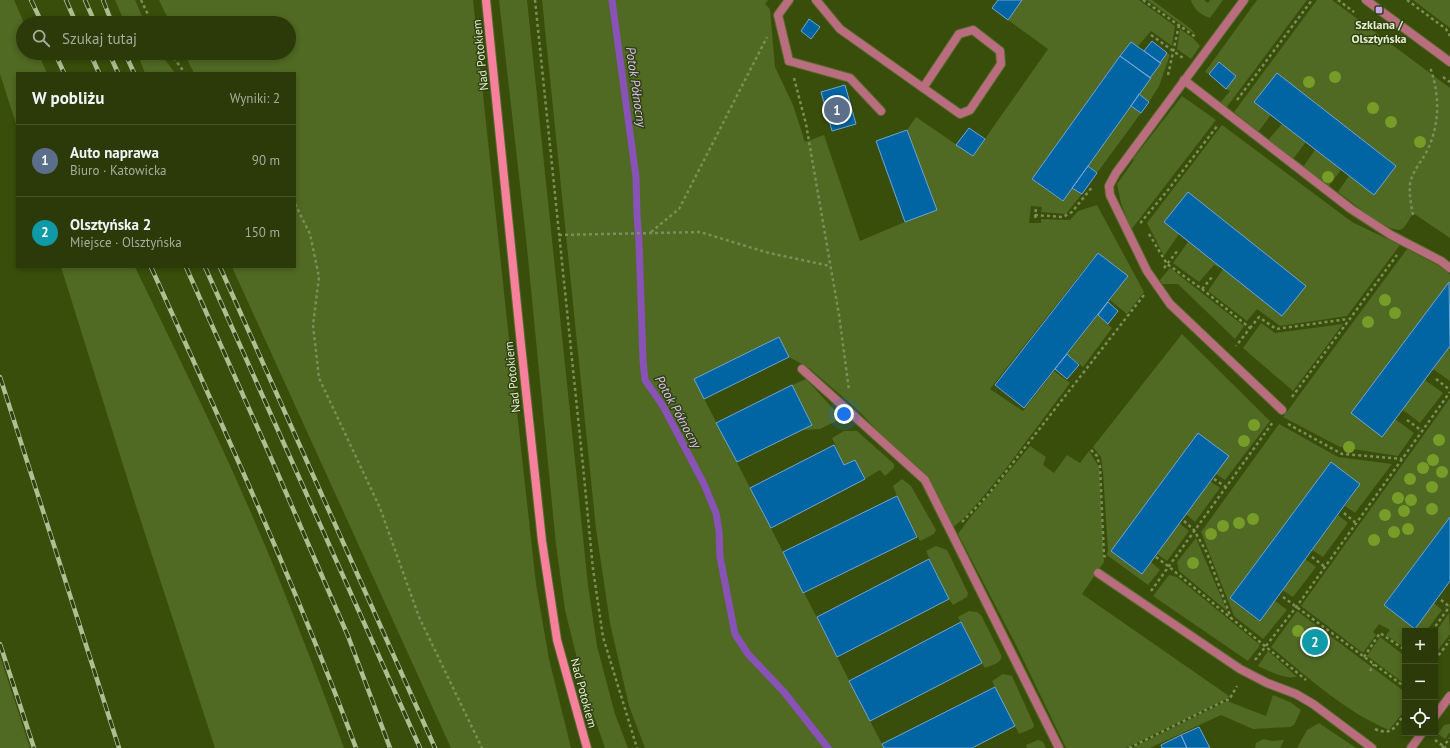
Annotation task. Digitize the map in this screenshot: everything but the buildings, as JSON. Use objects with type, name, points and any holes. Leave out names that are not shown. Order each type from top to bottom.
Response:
[{"type":"main road","name":"Nad Potokiem","points":[[486,0],[542,541],[557,640],[587,748]]},
{"type":"street","points":[[789,0],[778,15],[790,61],[850,78],[881,111]]},
{"type":"street","points":[[816,0],[840,29],[922,88],[960,114],[970,110],[1001,64],[1000,51],[973,30],[959,34],[922,88]]},
{"type":"street","points":[[1244,0],[1116,173],[1109,186],[1110,195],[1147,271],[1170,304],[1282,410]]},
{"type":"street","points":[[1366,0],[1450,62]]},
{"type":"street","points":[[1184,80],[1351,209],[1391,235],[1441,261],[1450,268]]},
{"type":"street","points":[[802,369],[925,480],[1060,748]]},
{"type":"street","points":[[1098,573],[1246,672],[1267,683],[1296,694],[1313,704],[1372,748]]},
{"type":"street","points":[[1438,712],[1450,696]]},
{"type":"street","points":[[1411,748],[1420,736]]},
{"type":"path","points":[[141,0],[149,16]]},
{"type":"path","points":[[534,0],[584,466],[593,569],[603,637],[637,748]]},
{"type":"path","points":[[1143,0],[1209,46]]},
{"type":"path","points":[[1250,328],[1202,289],[1167,264],[1141,222],[1168,190],[1312,0]]},
{"type":"path","points":[[1407,0],[1446,29],[1450,36]]},
{"type":"path","points":[[651,232],[679,209],[778,15]]},
{"type":"path","points":[[1150,35],[1194,66]]},
{"type":"path","points":[[175,60],[184,72]]},
{"type":"path","points":[[790,61],[806,124],[830,266],[852,414]]},
{"type":"path","points":[[1412,215],[1410,203],[1410,184],[1416,168],[1427,152],[1434,134],[1438,116],[1437,90],[1430,67]]},
{"type":"path","points":[[296,206],[310,234],[319,277],[312,325],[319,378],[380,508],[419,617],[482,748]]},
{"type":"path","points":[[1035,215],[1036,220]]},
{"type":"path","points":[[559,235],[700,232],[768,253],[830,266]]},
{"type":"path","points":[[951,532],[959,526],[988,496],[1178,250]]},
{"type":"path","points":[[1202,289],[1212,277]]},
{"type":"path","points":[[1231,351],[1259,317],[1276,329],[1349,319]]},
{"type":"path","points":[[1129,748],[1226,700],[1229,700],[1246,672],[1297,606],[1450,391],[1436,379]]},
{"type":"path","points":[[1407,420],[1422,431]]},
{"type":"path","points":[[1091,450],[1097,456],[1100,467],[1104,556],[1110,560]]},
{"type":"path","points":[[1214,479],[1226,487]]},
{"type":"path","points":[[1344,514],[1356,523]]},
{"type":"path","points":[[1184,521],[1194,530],[1207,553],[1231,618]]},
{"type":"path","points":[[1156,557],[1308,682]]},
{"type":"path","points":[[1312,557],[1325,567]]},
{"type":"path","points":[[1145,586],[1151,590]]},
{"type":"path","points":[[1283,597],[1402,685]]},
{"type":"path","points":[[1434,628],[1450,607],[1441,600]]},
{"type":"path","points":[[1364,657],[1380,633],[1402,648]]},
{"type":"path","points":[[1438,656],[1450,640]]},
{"type":"path","points":[[1370,671],[1374,664]]},
{"type":"path","points":[[1371,726],[1385,732],[1392,731],[1402,719]]},
{"type":"path","points":[[1442,748],[1450,738]]},
{"type":"green space","points":[[0,0],[14,0],[21,16],[16,16],[16,60],[41,60],[47,72],[16,72],[16,124],[0,74]]},
{"type":"green space","points":[[115,0],[135,0],[142,16],[122,16]]},
{"type":"green space","points":[[159,0],[473,0],[536,584],[549,659],[571,748],[451,748],[232,268],[296,268],[296,72],[194,72],[188,60],[296,60],[296,16],[167,16]]},
{"type":"green space","points":[[499,0],[527,0],[588,585],[597,646],[615,714],[628,748],[605,748],[585,691],[565,610],[556,545],[526,238]]},
{"type":"green space","points":[[542,0],[768,0],[765,4],[770,9],[775,67],[793,105],[805,142],[824,135],[860,241],[937,210],[907,130],[916,117],[973,156],[1048,49],[1008,20],[1022,0],[1139,0],[1175,26],[1172,46],[1151,31],[1138,46],[1144,51],[1152,41],[1170,55],[1159,86],[1149,102],[1139,94],[1120,56],[1032,179],[1062,201],[1072,188],[1082,194],[1066,214],[1041,212],[1042,207],[1031,206],[1029,223],[1041,223],[1041,219],[1070,220],[1078,211],[1097,205],[1144,292],[1127,314],[1110,300],[1125,280],[1094,257],[990,389],[1023,411],[1054,371],[1070,383],[991,487],[972,509],[950,530],[921,478],[859,411],[809,368],[789,357],[779,337],[694,379],[884,748],[645,748],[629,706],[610,623],[596,529]]},
{"type":"green space","points":[[1147,0],[1152,0],[1191,29],[1196,35]]},
{"type":"green space","points":[[1191,0],[1204,0],[1208,3],[1210,0],[1223,0],[1210,18],[1198,12]]},
{"type":"green space","points":[[1257,0],[1307,0],[1226,108],[1220,103],[1230,91],[1226,89],[1236,76],[1219,62],[1209,74],[1205,72]]},
{"type":"green space","points":[[1317,0],[1332,0],[1450,88],[1450,238],[1413,213],[1402,229],[1397,230],[1380,222],[1338,192],[1349,176],[1341,170],[1328,187],[1303,167],[1315,150],[1306,142],[1293,159],[1268,140],[1282,124],[1271,115],[1258,132],[1234,112]]},
{"type":"green space","points":[[1413,0],[1450,0],[1450,28]]},
{"type":"green space","points":[[1180,29],[1193,38],[1200,46],[1191,59],[1177,49]]},
{"type":"green space","points":[[140,60],[165,60],[174,72],[145,72]]},
{"type":"green space","points":[[1182,96],[1216,120],[1131,230],[1121,203],[1117,184],[1134,160],[1133,159]]},
{"type":"green space","points":[[1131,106],[1141,113],[1097,173],[1088,166]]},
{"type":"green space","points":[[1222,125],[1352,222],[1400,245],[1347,316],[1280,326],[1257,309],[1247,321],[1208,291],[1223,269],[1214,265],[1199,282],[1173,263],[1188,242],[1179,234],[1164,256],[1147,223]]},
{"type":"green space","points":[[1407,249],[1441,267],[1450,274],[1450,381],[1433,369],[1425,380],[1443,393],[1420,423],[1403,410],[1395,419],[1414,433],[1398,456],[1340,447],[1283,417]]},
{"type":"green space","points":[[61,268],[135,268],[243,494],[288,602],[344,748],[215,748],[135,503]]},
{"type":"green space","points":[[1170,268],[1244,326],[1235,339],[1178,284],[1162,284],[1160,280]]},
{"type":"green space","points":[[1098,315],[1112,328],[1083,367],[1067,354]]},
{"type":"green space","points":[[1261,323],[1275,333],[1343,324],[1293,391],[1243,348]]},
{"type":"green space","points":[[1182,334],[1270,421],[1225,480],[1216,474],[1210,481],[1220,488],[1195,522],[1186,514],[1179,523],[1189,531],[1167,561],[1157,554],[1151,562],[1160,570],[1148,585],[1107,555],[1108,550],[1101,457],[1093,447]]},
{"type":"green space","points":[[806,379],[839,415],[838,420],[820,429],[803,430],[812,424],[792,385]]},
{"type":"green space","points":[[1450,398],[1450,517],[1384,605],[1414,628],[1402,628],[1402,646],[1386,635],[1390,630],[1379,624],[1373,632],[1376,635],[1363,653],[1301,606]]},
{"type":"green space","points":[[1279,424],[1338,457],[1392,464],[1355,513],[1345,506],[1360,484],[1331,463],[1230,598],[1259,621],[1274,600],[1287,610],[1263,639],[1234,616],[1201,532]]},
{"type":"green space","points":[[844,431],[857,431],[894,464],[894,468],[885,476],[880,470],[865,479],[855,460],[844,465],[832,438]]},
{"type":"green space","points":[[1030,446],[1046,457],[1043,465],[1054,473],[1067,455],[1080,463],[1089,451],[1099,467],[1104,562],[1082,594],[1229,696],[1228,698],[1126,748],[1066,748],[1016,645],[958,534]]},
{"type":"green space","points":[[902,479],[911,486],[936,530],[934,534],[920,541],[893,486]]},
{"type":"green space","points":[[1338,515],[1348,523],[1323,557],[1312,550]]},
{"type":"green space","points":[[1196,538],[1227,611],[1179,571],[1177,562]]},
{"type":"green space","points":[[936,546],[947,550],[968,593],[967,597],[953,605],[926,551]]},
{"type":"green space","points":[[1305,559],[1316,567],[1293,597],[1282,590]]},
{"type":"green space","points":[[1169,575],[1177,577],[1260,645],[1248,661],[1153,596]]},
{"type":"green space","points":[[1434,603],[1442,610],[1428,628],[1416,628]]},
{"type":"green space","points":[[969,611],[977,612],[981,615],[1001,655],[999,662],[994,665],[985,668],[958,617]]},
{"type":"green space","points":[[1297,611],[1402,690],[1402,714],[1389,730],[1373,722],[1342,704],[1327,693],[1271,647]]},
{"type":"green space","points":[[1449,613],[1450,634],[1438,650],[1438,629]]},
{"type":"green space","points":[[1380,637],[1402,654],[1402,682],[1367,656]]},
{"type":"green space","points":[[1268,651],[1297,677],[1282,676],[1258,666]]},
{"type":"green space","points":[[0,656],[30,748],[0,748]]},
{"type":"green space","points":[[1003,674],[1012,676],[1034,725],[1033,728],[1019,734],[992,681]]},
{"type":"green space","points":[[1273,695],[1290,702],[1301,710],[1294,725],[1290,727],[1253,729],[1221,715],[1150,748],[1132,748],[1227,701],[1266,716]]},
{"type":"green space","points":[[1319,723],[1356,748],[1297,748],[1307,730]]},
{"type":"green space","points":[[1450,724],[1450,732],[1445,739],[1438,734],[1444,725]]},
{"type":"green space","points":[[1263,739],[1272,741],[1284,740],[1280,748],[1255,748],[1256,743]]},
{"type":"green space","points":[[1038,740],[1043,742],[1046,748],[1027,748],[1026,745]]},
{"type":"waterway","name":"Potok Północny","points":[[612,0],[636,177],[645,380],[663,406],[704,484],[716,513],[719,531],[720,557],[735,634],[748,654],[784,692],[828,748]]},
{"type":"railway","points":[[31,0],[39,16]]},
{"type":"railway","points":[[66,0],[73,16]]},
{"type":"railway","points":[[85,0],[92,16]]},
{"type":"railway","points":[[103,0],[109,16]]},
{"type":"railway","points":[[58,60],[64,72]]},
{"type":"railway","points":[[93,60],[99,72]]},
{"type":"railway","points":[[112,60],[118,72]]},
{"type":"railway","points":[[128,60],[134,72]]},
{"type":"railway","points":[[151,268],[283,566],[333,687],[356,748]]},
{"type":"railway","points":[[186,268],[348,636],[390,748]]},
{"type":"railway","points":[[205,268],[420,748]]},
{"type":"railway","points":[[220,268],[435,748]]},
{"type":"railway","points":[[0,377],[119,748]]},
{"type":"railway","points":[[0,644],[34,748]]},
{"type":"place","name":"Szklana / Olsztyńska","points":[[1379,10]]},
{"type":"place","name":"Auto naprawa","points":[[837,110]]},
{"type":"place","name":"Olsztyńska 2","points":[[1315,642]]}]
